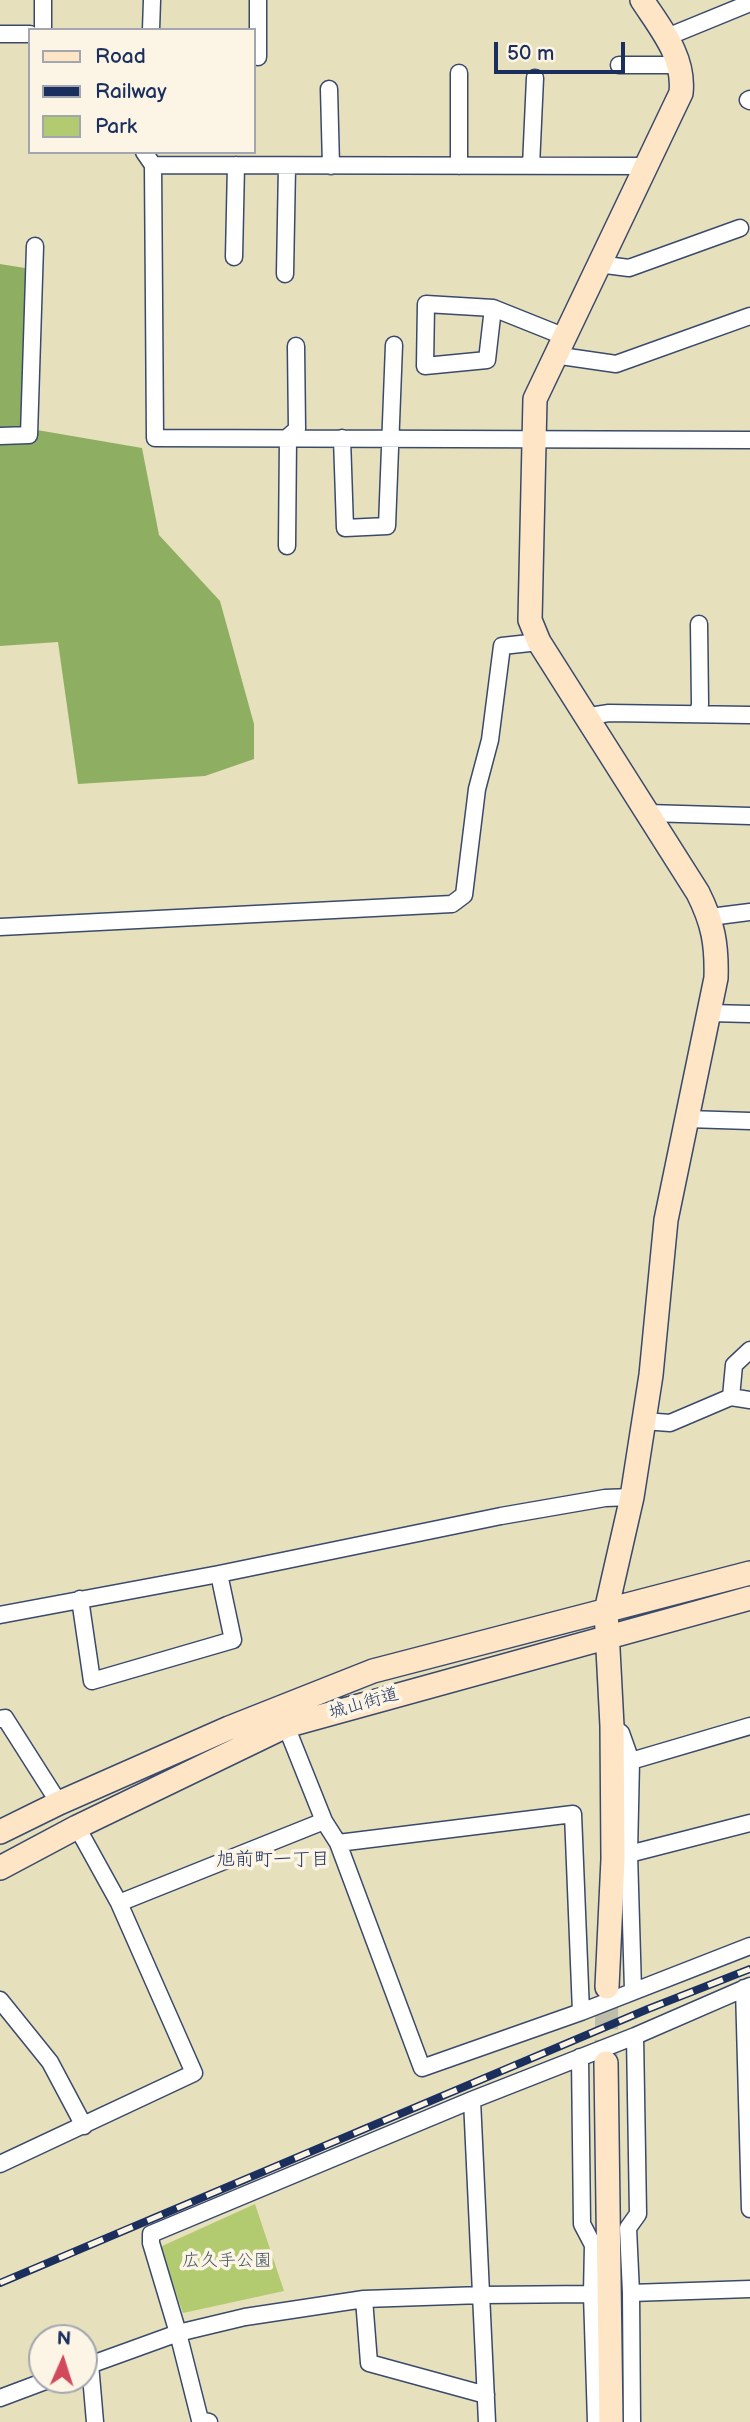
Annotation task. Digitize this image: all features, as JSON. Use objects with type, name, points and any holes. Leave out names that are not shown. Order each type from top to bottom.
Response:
[{"type":"street","points":[[43,0],[43,28]]},
{"type":"street","points":[[151,28],[152,0]]},
{"type":"street","points":[[258,0],[258,57]]},
{"type":"street","points":[[607,1987],[613,1859],[612,1726],[606,1611],[632,1497],[651,1375],[666,1220],[716,978],[717,949],[710,917],[539,642],[530,620],[533,437],[535,399],[681,93],[683,78],[680,65],[667,37],[642,0]]},
{"type":"street","points":[[667,37],[750,3]]},
{"type":"street","points":[[0,34],[28,34]]},
{"type":"street","points":[[619,65],[680,65]]},
{"type":"street","points":[[459,73],[459,166]]},
{"type":"street","points":[[531,166],[535,78]]},
{"type":"street","points":[[330,89],[331,166]]},
{"type":"street","points":[[646,166],[236,166],[149,159],[155,438],[750,439]]},
{"type":"street","points":[[234,257],[236,166]]},
{"type":"street","points":[[285,274],[288,166]]},
{"type":"street","points":[[598,264],[629,268],[740,228]]},
{"type":"street","points":[[0,436],[29,435],[34,246]]},
{"type":"street","points":[[494,308],[487,360],[425,366],[426,304],[494,308],[558,346],[616,364],[750,316]]},
{"type":"street","points":[[342,438],[345,528],[387,526],[394,345]]},
{"type":"street","points":[[288,547],[288,437],[297,429],[296,346]]},
{"type":"street","points":[[698,714],[699,624]]},
{"type":"street","points":[[0,927],[452,904],[464,895],[477,789],[491,740],[502,646],[539,642]]},
{"type":"street","points":[[588,720],[596,715],[609,713],[750,715]]},
{"type":"street","points":[[647,813],[750,816]]},
{"type":"street","points":[[710,917],[750,912]]},
{"type":"street","points":[[709,1013],[750,1014]]},
{"type":"street","points":[[687,1119],[750,1121]]},
{"type":"street","points":[[732,1397],[734,1365],[750,1350]]},
{"type":"street","points":[[644,1421],[670,1423],[732,1397],[750,1400]]},
{"type":"street","points":[[0,1615],[219,1574],[501,1516],[605,1498],[632,1497]]},
{"type":"street","name":"城山街道","points":[[0,1832],[229,1728],[373,1671],[750,1573]]},
{"type":"street","points":[[80,1599],[92,1681],[233,1640],[219,1574]]},
{"type":"street","name":"城山街道","points":[[0,1868],[286,1726],[750,1598]]},
{"type":"street","points":[[0,1719],[5,1718],[59,1803]]},
{"type":"street","points":[[286,1726],[324,1821],[338,1843],[422,2068],[581,2012],[750,1946]]},
{"type":"street","points":[[612,1726],[621,1733],[631,1760],[629,1854],[633,1990]]},
{"type":"street","points":[[631,1760],[750,1726]]},
{"type":"street","points":[[338,1843],[573,1814],[581,2012]]},
{"type":"street","points":[[119,1903],[324,1821]]},
{"type":"street","points":[[629,1854],[750,1822]]},
{"type":"street","points":[[0,2164],[194,2073],[119,1903],[78,1827]]},
{"type":"street","points":[[209,2422],[200,2420],[151,2243],[151,2234],[472,2100],[635,2036],[747,1987],[750,2209]]},
{"type":"street","points":[[0,2000],[50,2062],[84,2126]]},
{"type":"street","points":[[632,2422],[628,2228],[638,2214],[635,2036]]},
{"type":"street","points":[[580,2057],[582,2224],[593,2245],[596,2422]]},
{"type":"street","points":[[606,2063],[612,2415]]},
{"type":"street","points":[[472,2100],[487,2422]]},
{"type":"street","points":[[631,2293],[750,2288]]},
{"type":"street","points":[[98,2362],[178,2333],[245,2318],[364,2299],[482,2294],[592,2294]]},
{"type":"street","points":[[364,2299],[369,2363],[486,2395]]},
{"type":"street","points":[[0,2398],[28,2388]]},
{"type":"street","points":[[91,2394],[95,2422]]},
{"type":"green space","points":[[0,264],[31,269],[37,430],[142,448],[159,535],[220,601],[254,724],[254,759],[205,776],[78,784],[58,642],[0,646]]},
{"type":"green space","name":"広久手公園","points":[[255,2204],[284,2291],[183,2313],[160,2247]]},
{"type":"tunnel","points":[[606,2063],[607,1987]]},
{"type":"railway","points":[[0,2283],[648,2009],[750,1969]]},
{"type":"district","name":"旭前町一丁目","points":[[273,1860]]}]
